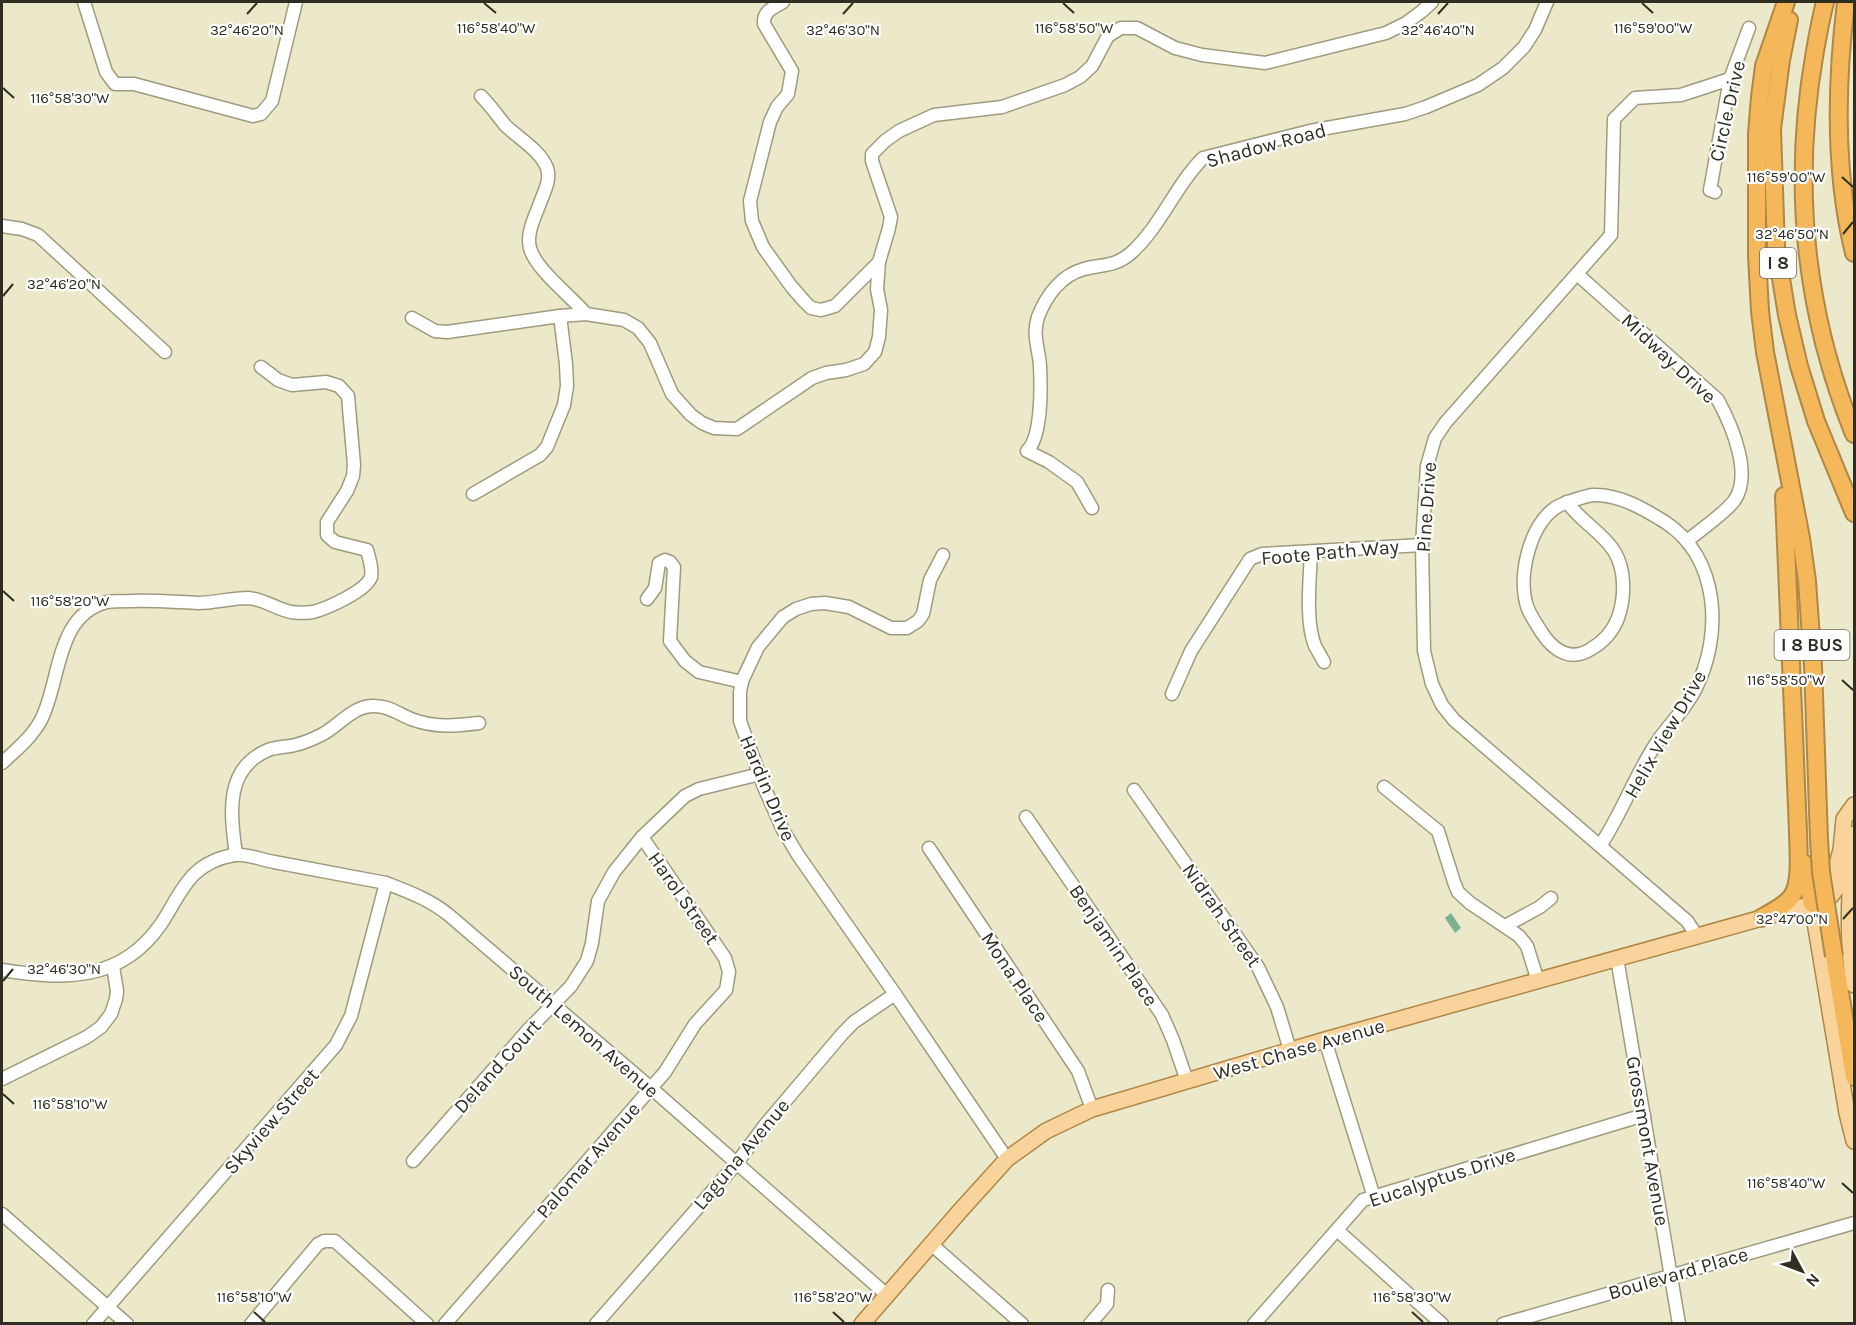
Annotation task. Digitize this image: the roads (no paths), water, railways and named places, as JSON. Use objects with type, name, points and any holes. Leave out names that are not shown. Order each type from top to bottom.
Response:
[{"type":"highway","name":"I 8 BUS","points":[[1786,2],[1764,66],[1757,134],[1757,256],[1760,311],[1765,352],[1801,538],[1810,612],[1821,872],[1854,1077]]},
{"type":"highway","name":"I 8","points":[[1792,2],[1781,60],[1772,129],[1776,248],[1786,315],[1798,366],[1816,421],[1854,513]]},
{"type":"highway","name":"I 8","points":[[1825,2],[1807,110],[1803,200],[1811,278],[1818,318],[1854,434]]},
{"type":"highway","points":[[1846,2],[1841,38],[1840,124],[1844,200],[1854,253]]},
{"type":"highway","points":[[1761,918],[1782,906],[1792,897],[1797,886],[1798,831],[1784,453]]},
{"type":"highway","points":[[1798,831],[1812,904]]},
{"type":"main road","points":[[1854,803],[1854,811]]},
{"type":"main road","points":[[1854,803],[1844,819],[1836,868],[1812,904],[1847,1113],[1854,1142]]},
{"type":"main road","points":[[1854,834],[1851,868],[1850,948],[1854,985]]},
{"type":"main road","name":"West Chase Avenue","points":[[862,1323],[1007,1159],[1046,1131],[1092,1109],[1325,1040],[1812,904],[1831,896],[1851,868]]},
{"type":"main road","points":[[1812,904],[1832,912],[1850,948]]},
{"type":"street","points":[[84,2],[106,72],[115,84],[134,84],[253,116],[261,114],[272,101],[296,2]]},
{"type":"street","points":[[783,2],[767,11],[764,24],[792,71],[788,93],[777,107],[770,122],[750,201],[752,221],[763,247],[791,286],[807,305],[816,309],[825,310],[835,306],[879,262]]},
{"type":"street","points":[[412,318],[435,331],[447,332],[586,314],[624,320],[638,328],[650,343],[672,394],[692,415],[702,423],[714,428],[737,429],[812,378],[864,364],[875,352],[879,337],[881,310],[878,289],[879,262],[891,217],[872,154],[899,131],[934,115],[1002,107],[1065,85],[1080,77],[1092,66],[1108,36],[1121,28],[1137,28],[1175,48],[1202,55],[1265,63],[1386,33],[1407,23],[1432,2]]},
{"type":"street","name":"Shadow Road","points":[[1092,508],[1077,482],[1027,451],[1032,446],[1036,434],[1039,405],[1040,364],[1035,342],[1035,328],[1051,292],[1072,273],[1113,264],[1130,254],[1148,236],[1192,169],[1203,158],[1310,131],[1405,114],[1478,85],[1503,68],[1524,47],[1535,30],[1547,2]]},
{"type":"street","name":"Circle Drive","points":[[1715,192],[1710,190],[1730,79],[1749,28]]},
{"type":"street","name":"Pine Drive","points":[[1697,936],[1687,921],[1454,720],[1442,705],[1432,684],[1424,651],[1422,545],[1427,466],[1435,438],[1446,422],[1611,236],[1614,119],[1635,98],[1681,95],[1730,79]]},
{"type":"street","points":[[481,96],[507,126],[537,154],[547,168],[548,182],[531,228],[529,246],[534,257],[566,296],[586,314]]},
{"type":"street","points":[[2,226],[22,229],[38,235],[165,352]]},
{"type":"street","name":"Midway Drive","points":[[1577,274],[1718,400],[1728,419],[1742,468],[1742,483],[1733,503],[1687,541]]},
{"type":"street","points":[[472,494],[540,455],[547,447],[564,405],[567,386],[567,364],[560,316]]},
{"type":"street","points":[[2,763],[33,732],[40,721],[49,704],[68,634],[78,620],[92,609],[109,602],[156,600],[200,603],[248,598],[264,601],[289,612],[311,613],[354,593],[366,584],[371,576],[367,550],[335,543],[327,535],[327,522],[347,491],[353,476],[348,396],[339,386],[326,382],[292,385],[278,380],[261,367]]},
{"type":"street","name":"Helix View Drive","points":[[1567,502],[1576,515],[1596,531],[1613,550],[1623,578],[1620,611],[1610,632],[1593,648],[1575,655],[1560,652],[1548,642],[1528,608],[1524,583],[1528,552],[1535,534],[1546,517],[1555,508],[1567,502],[1592,495],[1615,498],[1644,508],[1676,529],[1687,541],[1699,557],[1707,575],[1710,590],[1712,629],[1706,664],[1689,700],[1658,741],[1632,786],[1614,825],[1600,846]]},
{"type":"street","name":"Foote Path Way","points":[[1172,694],[1191,651],[1250,559],[1262,554],[1422,545]]},
{"type":"street","points":[[1311,552],[1312,633],[1314,644],[1324,662]]},
{"type":"street","name":"Hardin Drive","points":[[944,555],[930,580],[923,614],[908,628],[891,628],[849,607],[825,603],[811,604],[783,617],[758,647],[742,682],[740,722],[783,830],[798,855],[1007,1159]]},
{"type":"street","points":[[647,599],[655,588],[659,563],[665,560],[670,562],[674,567],[670,641],[685,661],[699,672],[742,682]]},
{"type":"street","points":[[2,970],[38,976],[92,972],[113,966],[134,954],[161,924],[181,889],[199,869],[236,855],[231,812],[233,789],[245,767],[268,750],[298,744],[323,734],[352,712],[372,706],[394,710],[411,719],[438,726],[479,723]]},
{"type":"street","name":"Deland Court","points":[[413,1161],[528,1030],[571,986],[587,961],[598,901],[614,872],[642,837],[686,796],[699,789],[760,774]]},
{"type":"street","points":[[1384,787],[1438,831],[1458,892],[1470,903],[1519,936],[1527,946],[1538,981]]},
{"type":"street","name":"Nidrah Street","points":[[1134,790],[1258,967],[1277,1007],[1290,1050]]},
{"type":"street","name":"Benjamin Place","points":[[1026,817],[1162,1015],[1187,1082]]},
{"type":"street","name":"Harol Street","points":[[642,837],[725,958]]},
{"type":"street","name":"Mona Place","points":[[929,848],[1078,1071],[1092,1109]]},
{"type":"street","name":"South Lemon Avenue","points":[[236,855],[386,883],[430,901],[651,1088],[887,1295]]},
{"type":"street","name":"Skyview Street","points":[[93,1323],[336,1045],[351,1016],[386,883]]},
{"type":"street","points":[[1504,926],[1540,907],[1551,898]]},
{"type":"street","name":"Palomar Avenue","points":[[445,1323],[665,1072],[695,1024],[726,990],[729,972],[725,958]]},
{"type":"street","name":"Grossmont Avenue","points":[[1617,958],[1679,1323]]},
{"type":"street","points":[[2,1079],[87,1037],[101,1027],[111,1014],[116,999],[113,966]]},
{"type":"street","name":"Laguna Avenue","points":[[596,1323],[736,1164],[765,1125],[843,1033],[854,1022],[895,994]]},
{"type":"street","points":[[1325,1040],[1374,1197]]},
{"type":"street","name":"Eucalyptus Drive","points":[[1254,1323],[1363,1200],[1644,1115]]},
{"type":"street","points":[[2,1214],[127,1323]]},
{"type":"street","name":"Boulevard Place","points":[[1503,1323],[1854,1223]]},
{"type":"street","points":[[1336,1230],[1442,1323]]},
{"type":"street","points":[[251,1323],[318,1244],[324,1241],[335,1241],[427,1323]]},
{"type":"street","points":[[931,1244],[1022,1323]]},
{"type":"street","points":[[1090,1323],[1107,1304],[1108,1290]]}]
